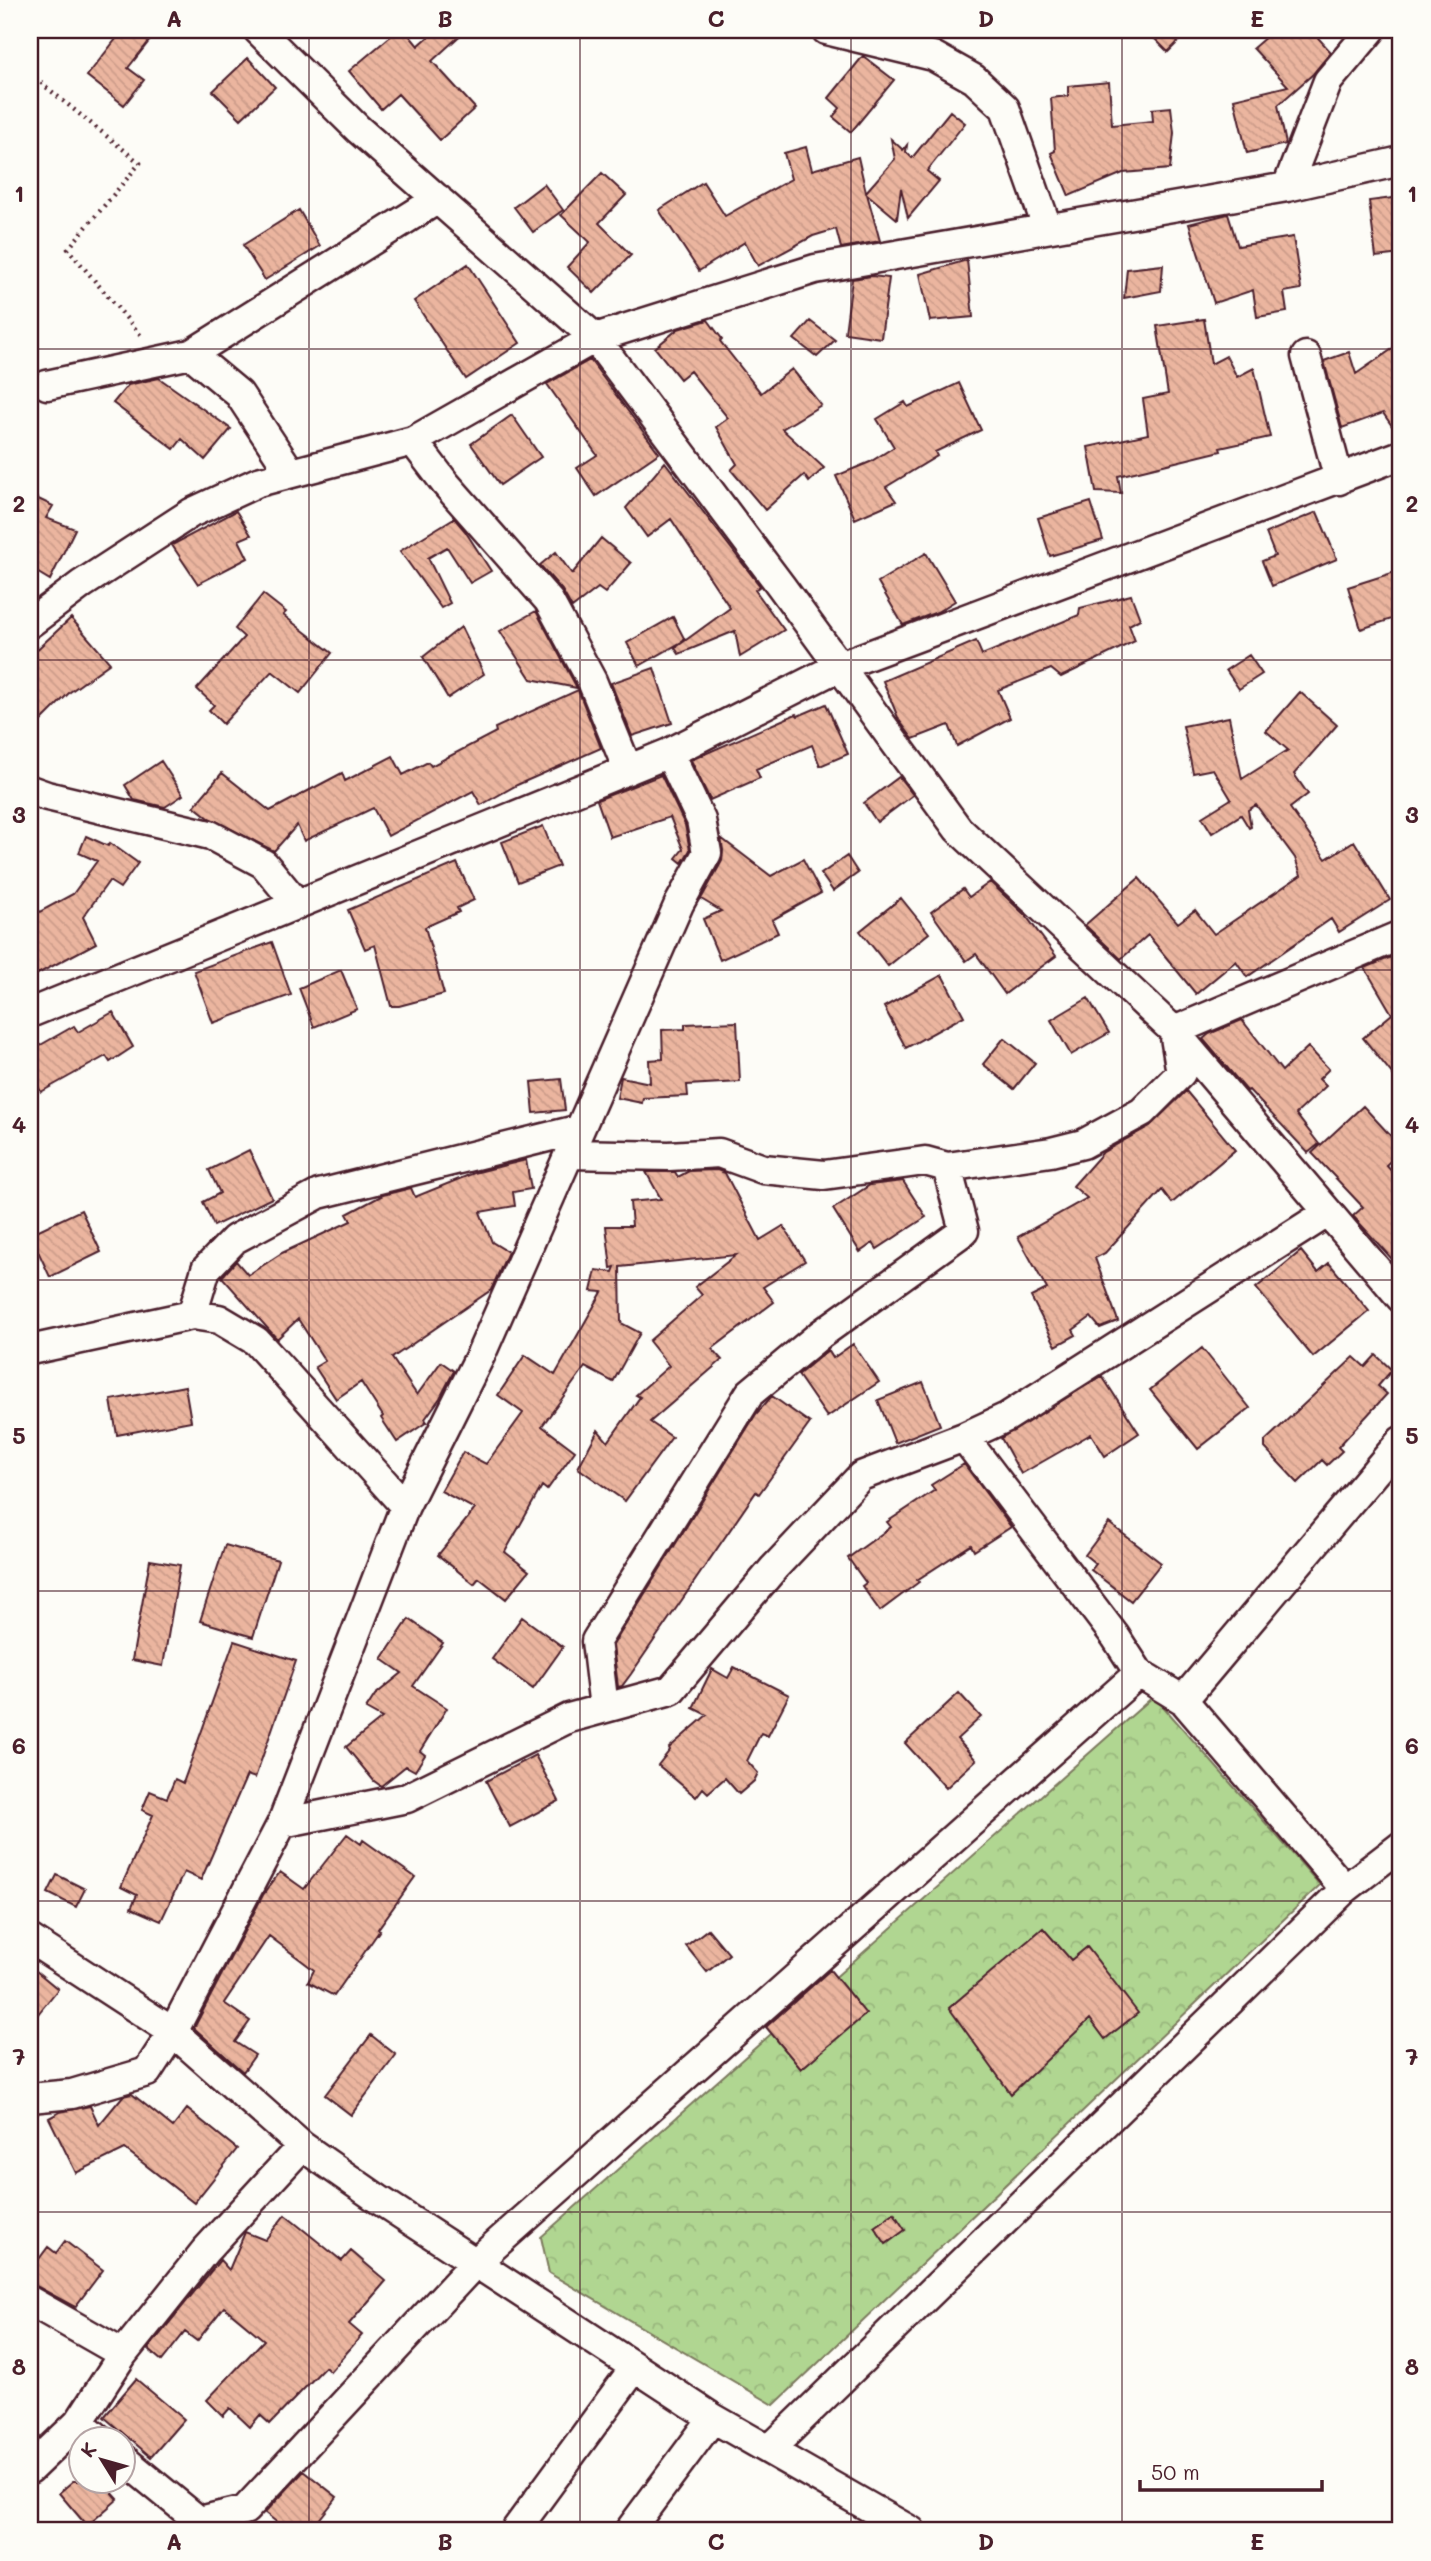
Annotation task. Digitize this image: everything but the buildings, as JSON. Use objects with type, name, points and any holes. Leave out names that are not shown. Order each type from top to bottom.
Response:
[{"type":"street","points":[[258,30],[358,129],[595,338],[958,829],[1174,1031],[1401,1298]]},
{"type":"street","points":[[826,30],[933,56],[974,79],[1005,107],[1047,227]]},
{"type":"street","points":[[1287,187],[1328,81],[1371,30]]},
{"type":"street","points":[[30,622],[82,584],[191,513],[258,482],[414,441],[595,338],[816,269],[1287,187],[1401,161]]},
{"type":"street","points":[[47,385],[191,354],[438,199]]},
{"type":"street","points":[[191,354],[239,394],[291,473]]},
{"type":"street","points":[[1306,356],[1339,480]]},
{"type":"street","points":[[414,441],[445,483],[549,601],[592,681],[628,769]]},
{"type":"street","points":[[30,1013],[669,753],[840,666],[1401,455]]},
{"type":"street","points":[[30,2098],[72,2094],[147,2072],[173,2032],[282,1823],[405,1506],[481,1354],[680,904],[707,853],[701,820],[669,753]]},
{"type":"street","points":[[30,790],[210,835],[264,864],[297,904]]},
{"type":"street","points":[[1174,1031],[1401,935]]},
{"type":"street","points":[[569,1154],[669,1156],[719,1153],[763,1169],[824,1175],[925,1161],[947,1167],[1051,1152],[1083,1144],[1142,1112],[1181,1073],[1174,1031]]},
{"type":"street","points":[[192,1315],[206,1269],[235,1239],[319,1194],[580,1129]]},
{"type":"street","points":[[604,1709],[596,1641],[750,1393],[821,1334],[964,1231],[947,1167]]},
{"type":"street","points":[[282,1823],[407,1798],[569,1718],[671,1690],[774,1568],[861,1476],[964,1437],[1007,1417],[1327,1213]]},
{"type":"street","points":[[30,1350],[192,1315],[219,1319],[256,1341],[405,1506]]},
{"type":"street","points":[[964,1437],[1115,1636],[1139,1673],[1183,1700],[1345,1889]]},
{"type":"street","points":[[1183,1700],[1401,1441]]},
{"type":"street","points":[[136,2469],[199,2521],[245,2510],[475,2263],[1139,1673]]},
{"type":"street","points":[[769,2450],[1345,1889],[1401,1846]]},
{"type":"street","points":[[30,1939],[173,2032],[302,2146],[475,2263],[713,2418],[911,2531]]},
{"type":"street","points":[[91,2424],[123,2354],[205,2251],[302,2146]]},
{"type":"street","points":[[30,2301],[123,2354]]},
{"type":"street","points":[[514,2531],[635,2367]]},
{"type":"street","points":[[629,2531],[713,2418]]},
{"type":"street","points":[[30,2469],[66,2445]]},
{"type":"path","points":[[30,74],[140,163],[68,249],[162,360]]},
{"type":"green space","points":[[1154,1696],[1320,1885],[774,2405],[549,2273],[541,2237]]}]
